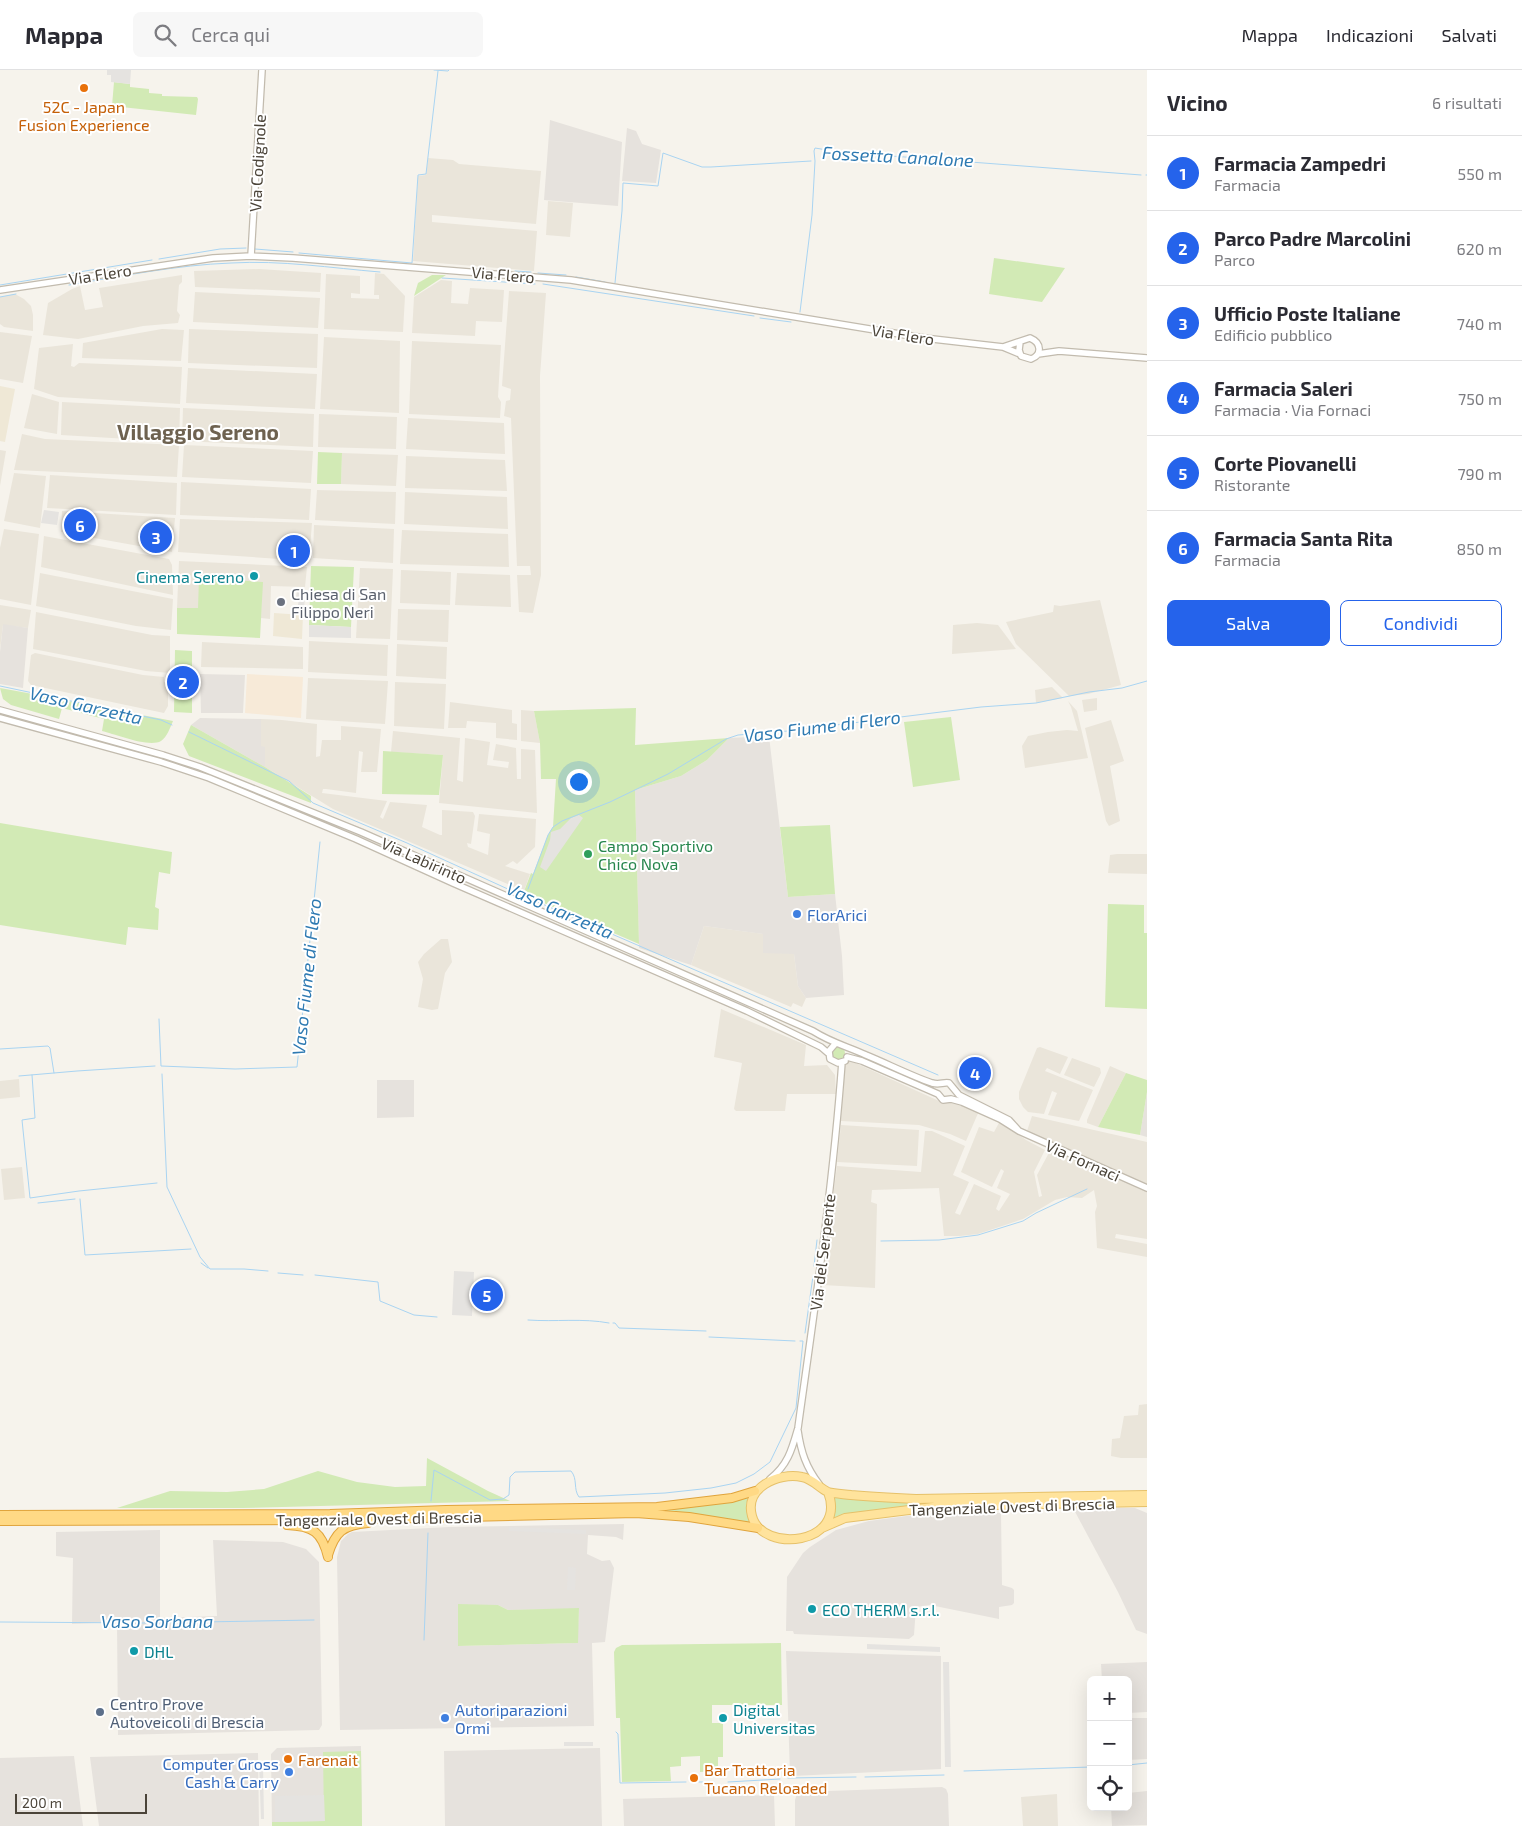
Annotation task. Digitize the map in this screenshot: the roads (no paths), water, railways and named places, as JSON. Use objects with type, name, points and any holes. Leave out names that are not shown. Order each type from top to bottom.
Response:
[{"type":"highway","name":"Tangenziale Ovest di Brescia","points":[[0,1515],[330,1514],[446,1510],[636,1508],[732,1498],[755,1491]]},
{"type":"highway","name":"Tangenziale Ovest di Brescia","points":[[0,1521],[235,1521],[646,1514],[689,1517],[758,1528]]},
{"type":"highway","points":[[235,1521],[250,1524],[295,1525],[312,1529],[322,1538],[328,1557],[334,1538],[346,1528],[355,1525],[388,1523],[409,1518]]},
{"type":"main road","name":"Tangenziale Ovest di Brescia","points":[[755,1491],[777,1478],[791,1476],[811,1480],[828,1492],[881,1498],[1135,1499],[1147,1502]]},
{"type":"main road","points":[[1147,1490],[1135,1499],[1147,1507]]},
{"type":"main road","points":[[755,1491],[750,1507],[752,1518],[758,1528]]},
{"type":"main road","points":[[821,1529],[830,1518],[832,1508],[828,1492]]},
{"type":"main road","name":"Tangenziale Ovest di Brescia","points":[[758,1528],[767,1535],[783,1539],[801,1538],[812,1535],[845,1518],[941,1506],[1135,1499],[1147,1495]]},
{"type":"street","name":"Via Codignole","points":[[252,256],[262,70]]},
{"type":"street","name":"Via Flero","points":[[0,290],[213,258],[252,256],[293,258],[571,280],[924,338],[1003,347]]},
{"type":"street","points":[[1003,347],[1030,338],[1039,345],[1059,351],[1147,358]]},
{"type":"street","points":[[1020,342],[1018,347],[1020,354]]},
{"type":"street","points":[[1038,354],[1039,345]]},
{"type":"street","points":[[1003,347],[1020,354],[1024,358],[1030,359],[1038,354],[1059,351]]},
{"type":"street","name":"Via Labirinto","points":[[0,710],[200,767],[361,832],[813,1031],[835,1044]]},
{"type":"street","name":"Via Labirinto","points":[[0,718],[161,762],[209,778],[348,836],[747,1011],[821,1047],[828,1053]]},
{"type":"street","points":[[679,982],[683,974]]},
{"type":"street","points":[[835,1044],[828,1053],[830,1059],[842,1061],[846,1048]]},
{"type":"street","name":"Via Fornaci","points":[[835,1044],[841,1044],[846,1048],[926,1081],[940,1085],[949,1083],[959,1095],[1009,1120],[1019,1131]]},
{"type":"street","name":"Via Fornaci","points":[[842,1061],[862,1061],[938,1094],[943,1100],[951,1099],[962,1102],[1000,1119],[1019,1131],[1147,1188]]},
{"type":"street","name":"Via del Serpente","points":[[765,1484],[780,1471],[792,1451],[798,1428],[837,1133],[842,1061]]},
{"type":"street","points":[[938,1094],[940,1085]]},
{"type":"street","points":[[951,1099],[955,1091]]},
{"type":"street","name":"Via del Serpente","points":[[798,1428],[800,1449],[808,1469],[820,1486]]},
{"type":"waterway","points":[[434,70],[449,70]]},
{"type":"waterway","points":[[299,253],[412,263],[418,175],[426,174],[438,71]]},
{"type":"waterway","name":"Fossetta Canalone","points":[[800,312],[812,215],[815,148],[839,152],[1141,175]]},
{"type":"waterway","name":"Fossetta Canalone","points":[[615,283],[623,183],[658,186],[663,153],[702,167],[811,161]]},
{"type":"waterway","name":"Fossetta Canalone","points":[[159,259],[220,249],[246,248]]},
{"type":"waterway","name":"Fossetta Canalone","points":[[255,249],[293,252]]},
{"type":"waterway","name":"Fossetta Canalone","points":[[0,285],[152,260]]},
{"type":"waterway","name":"Fossetta Canalone","points":[[69,285],[170,268],[250,262],[287,263],[380,272]]},
{"type":"waterway","name":"Fossetta Canalone","points":[[515,271],[531,272]]},
{"type":"waterway","name":"Fossetta Canalone","points":[[538,273],[566,275]]},
{"type":"waterway","name":"Fossetta Canalone","points":[[576,277],[605,282]]},
{"type":"waterway","name":"Fossetta Canalone","points":[[442,278],[535,284]]},
{"type":"waterway","name":"Fossetta Canalone","points":[[543,284],[754,316]]},
{"type":"waterway","name":"Fossetta Canalone","points":[[0,297],[16,294]]},
{"type":"waterway","name":"Fossetta Canalone","points":[[760,318],[791,322]]},
{"type":"waterway","name":"Vaso Fiume di Flero","points":[[528,889],[548,835],[553,827],[562,821],[610,802],[668,774],[726,739],[738,735],[788,731],[981,707],[1036,703],[1089,692],[1122,688],[1147,681]]},
{"type":"waterway","name":"Vaso Garzetta","points":[[0,686],[161,720],[172,725]]},
{"type":"waterway","name":"Vaso Garzetta","points":[[189,732],[289,781],[313,803],[938,1075]]},
{"type":"waterway","name":"Vaso Fiume di Flero","points":[[159,1019],[161,1066],[235,1069],[297,1067],[320,842]]},
{"type":"waterway","name":"Vaso Fiume di Flero","points":[[0,1049],[48,1046],[50,1048],[54,1073]]},
{"type":"waterway","name":"Vaso Fiume di Flero","points":[[19,1076],[155,1066]]},
{"type":"waterway","points":[[162,1074],[167,1187],[200,1257],[210,1269],[268,1271]]},
{"type":"waterway","points":[[32,1075],[35,1118],[22,1120],[30,1198],[157,1183]]},
{"type":"waterway","points":[[881,1241],[939,1240],[978,1235],[1023,1221],[1087,1189]]},
{"type":"waterway","points":[[38,1203],[75,1199]]},
{"type":"waterway","points":[[80,1199],[85,1255],[191,1249]]},
{"type":"waterway","points":[[814,1266],[817,1240]]},
{"type":"waterway","points":[[201,1263],[208,1268]]},
{"type":"waterway","points":[[278,1273],[303,1275]]},
{"type":"waterway","points":[[315,1275],[378,1282],[380,1301],[414,1315],[437,1317]]},
{"type":"waterway","points":[[805,1333],[813,1276]]},
{"type":"waterway","points":[[528,1320],[609,1323]]},
{"type":"waterway","points":[[613,1323],[619,1328],[706,1331]]},
{"type":"waterway","points":[[709,1337],[795,1341]]},
{"type":"waterway","points":[[431,1501],[434,1470],[490,1500],[503,1499],[509,1495],[510,1477],[515,1472],[571,1471],[579,1497],[665,1493],[736,1483],[754,1474],[770,1462],[796,1408],[803,1341],[800,1341]]},
{"type":"waterway","points":[[424,1640],[428,1533]]},
{"type":"waterway","name":"Vaso Sorbana","points":[[0,1622],[146,1623],[314,1620]]},
{"type":"waterway","name":"Vaso Sorbana","points":[[616,1732],[618,1734],[620,1783],[686,1782]]},
{"type":"waterway","name":"Vaso Sorbana","points":[[1132,1765],[1147,1763]]},
{"type":"waterway","name":"Vaso Sorbana","points":[[964,1771],[1087,1767]]},
{"type":"waterway","name":"Vaso Sorbana","points":[[865,1777],[944,1775]]},
{"type":"waterway","name":"Vaso Sorbana","points":[[788,1778],[856,1777]]},
{"type":"waterway","name":"Vaso Sorbana","points":[[728,1782],[780,1779]]},
{"type":"waterway","name":"Vaso Sorbana","points":[[699,1782],[714,1782]]},
{"type":"place","name":"52C - Japan Fusion Experience","points":[[84,88]]},
{"type":"place","name":"Farmacia Santa Rita","points":[[80,525]]},
{"type":"place","name":"Ufficio Poste Italiane","points":[[156,537]]},
{"type":"place","name":"Farmacia Zampedri","points":[[294,551]]},
{"type":"place","name":"Cinema Sereno","points":[[254,576]]},
{"type":"place","name":"Chiesa di San Filippo Neri","points":[[281,602]]},
{"type":"place","name":"Parco Padre Marcolini","points":[[183,682]]},
{"type":"place","name":"Campo Sportivo Chico Nova","points":[[588,854]]},
{"type":"place","name":"FlorArici","points":[[797,914]]},
{"type":"place","name":"Farmacia Saleri","points":[[975,1073]]},
{"type":"place","name":"Corte Piovanelli","points":[[487,1295]]},
{"type":"place","name":"ECO THERM s.r.l.","points":[[812,1609]]},
{"type":"place","name":"DHL","points":[[134,1651]]},
{"type":"place","name":"Centro Prove Autoveicoli di Brescia","points":[[100,1712]]},
{"type":"place","name":"Autoriparazioni Ormi","points":[[445,1718]]},
{"type":"place","name":"Digital Universitas","points":[[723,1718]]},
{"type":"place","name":"Farenait","points":[[288,1759]]},
{"type":"place","name":"Computer Gross Cash & Carry","points":[[289,1772]]},
{"type":"place","name":"Bar Trattoria Tucano Reloaded","points":[[694,1778]]},
{"type":"district","name":"Villaggio Sereno","points":[[198,431]]}]
